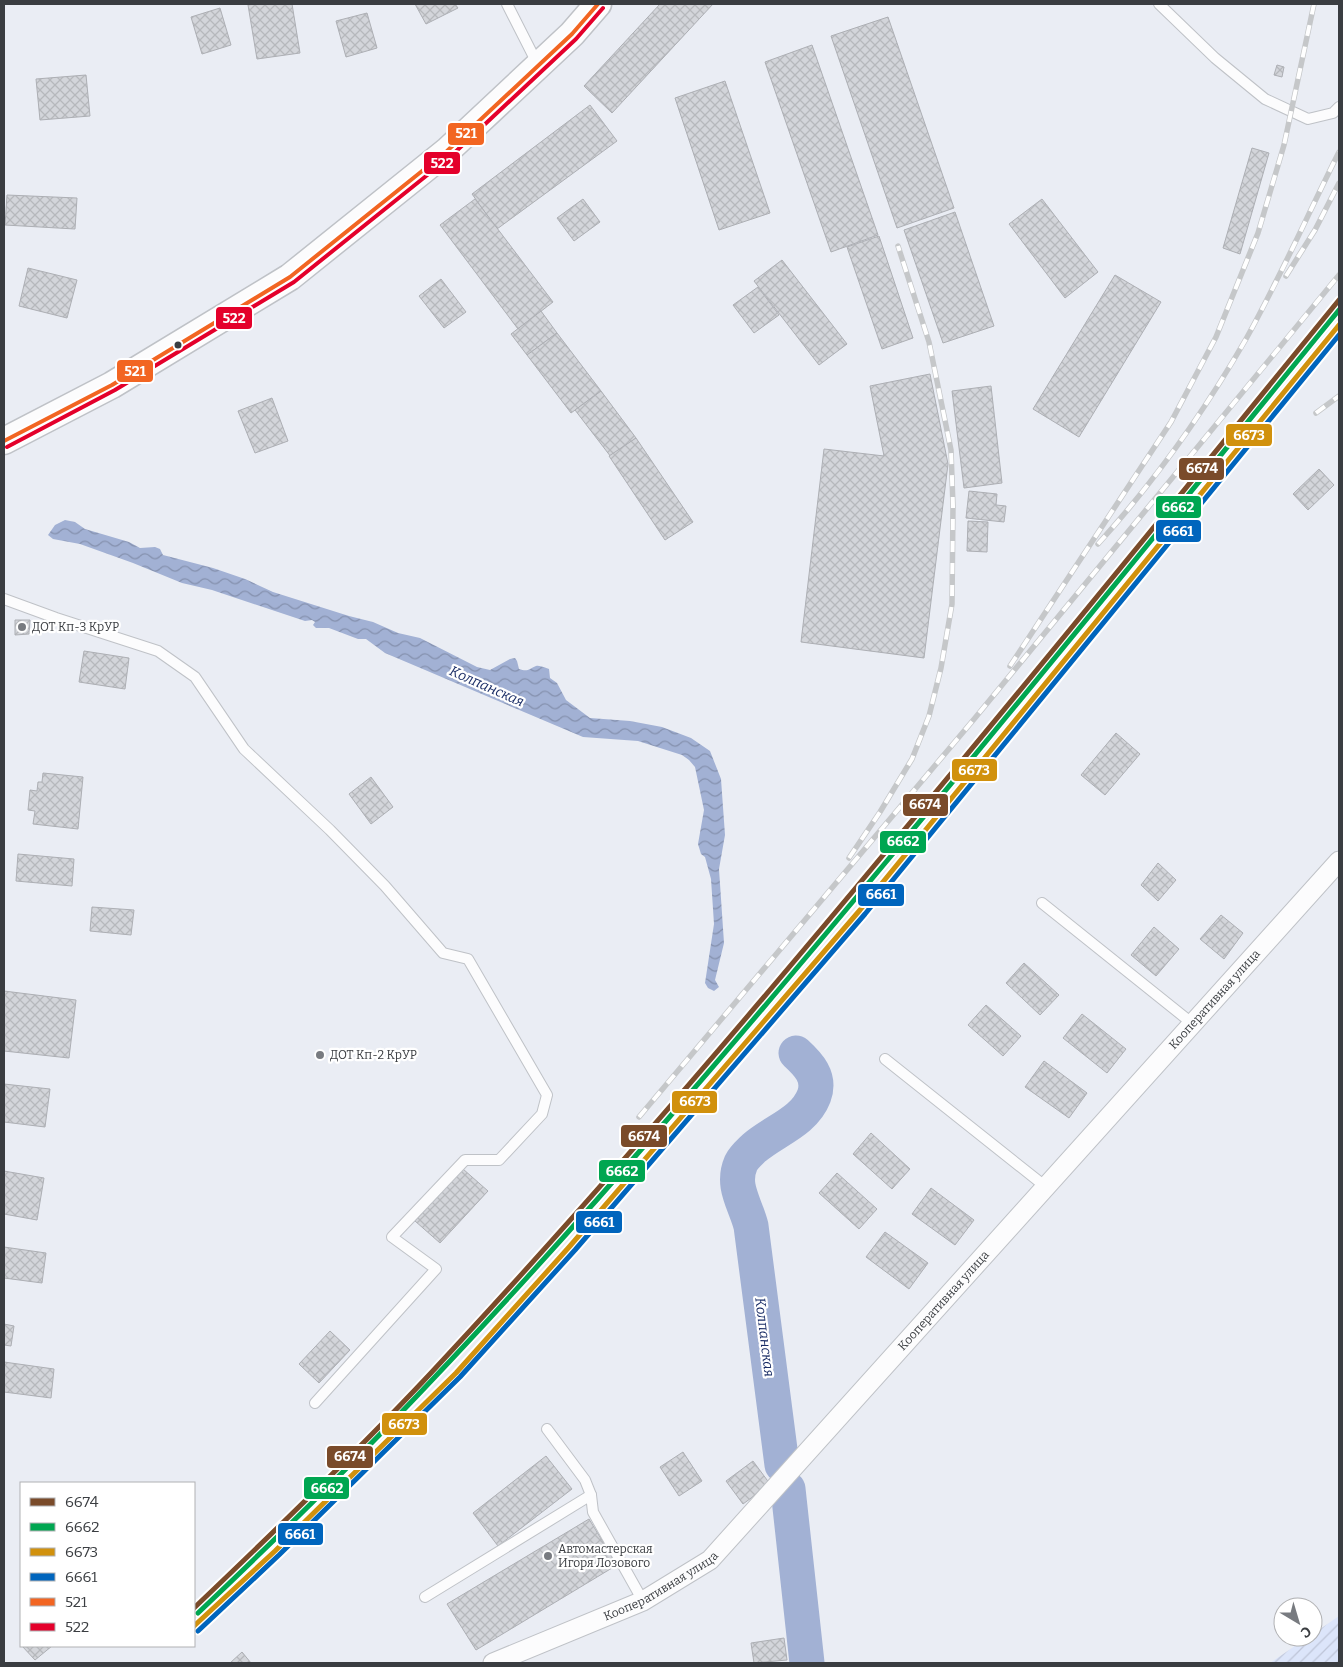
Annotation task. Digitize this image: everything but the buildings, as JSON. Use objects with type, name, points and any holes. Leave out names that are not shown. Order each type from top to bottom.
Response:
[{"type":"main road","points":[[4,441],[112,386],[290,276],[447,151],[572,34],[598,4]]},
{"type":"street","name":"Кооперативная улица","points":[[493,1663],[643,1601],[710,1560],[1339,861]]},
{"type":"lane","points":[[507,4],[538,66]]},
{"type":"lane","points":[[1159,4],[1215,58],[1265,99],[1308,119],[1333,113],[1339,107]]},
{"type":"lane","points":[[4,598],[56,618],[158,651],[195,677],[244,749],[330,830],[385,886],[443,953],[468,959],[547,1095],[542,1114],[499,1160],[465,1160],[392,1238],[436,1269],[315,1403]]},
{"type":"lane","points":[[1042,902],[1193,1024]]},
{"type":"lane","points":[[885,1060],[1046,1187]]},
{"type":"lane","points":[[547,1429],[585,1480],[591,1495],[593,1512],[643,1601]]},
{"type":"lane","points":[[425,1597],[591,1495]]},
{"type":"shaded area","points":[[1339,1616],[1339,1663],[1270,1663],[1293,1647],[1323,1647],[1323,1627]]},
{"type":"water","points":[[65,520],[75,522],[85,529],[129,542],[140,548],[155,547],[160,549],[163,555],[213,568],[245,579],[273,592],[373,622],[398,633],[420,638],[477,667],[490,670],[515,658],[519,669],[522,670],[541,666],[549,669],[550,678],[557,683],[566,700],[590,718],[630,721],[662,727],[691,738],[710,751],[721,779],[725,835],[719,869],[724,943],[715,980],[719,987],[714,991],[708,988],[705,983],[714,924],[711,879],[705,857],[701,854],[698,844],[704,810],[695,767],[682,755],[638,741],[583,737],[385,653],[366,639],[358,639],[329,628],[316,628],[313,625],[315,622],[312,620],[305,621],[212,590],[182,583],[80,544],[53,539],[48,535],[55,525]]},
{"type":"waterway","name":"Колпанская","points":[[782,1465],[751,1226],[738,1187],[738,1171],[741,1163],[754,1148],[803,1113],[814,1096],[816,1089],[815,1077],[809,1066],[796,1053]]},
{"type":"waterway","name":"Колпанская","points":[[788,1489],[807,1663]]},
{"type":"railway","points":[[1010,666],[1171,422],[1216,337],[1258,233],[1284,145],[1314,4]]},
{"type":"railway","points":[[1098,544],[1139,496],[1177,446],[1230,366],[1271,293],[1339,152]]},
{"type":"railway","points":[[1286,276],[1315,230],[1339,183]]},
{"type":"railway","points":[[849,858],[912,759],[929,716],[941,668],[952,604],[953,506],[951,450],[929,342],[898,246]]},
{"type":"railway","points":[[639,1117],[975,718],[1339,275]]},
{"type":"railway","points":[[1316,413],[1339,396]]},
{"type":"transit line","name":"521","points":[[4,441],[112,385],[290,277],[447,151],[572,34],[598,4]]},
{"type":"transit line","name":"522","points":[[7,447],[115,390],[294,282],[451,156],[576,39],[603,8]]},
{"type":"transit line","name":"6674","points":[[195,1607],[314,1493],[430,1374],[489,1311],[661,1117],[999,716],[1339,300]]},
{"type":"transit line","name":"6662","points":[[198,1613],[317,1498],[404,1409],[492,1316],[607,1189],[775,994],[943,793],[1339,310]]},
{"type":"transit line","name":"6673","points":[[195,1625],[275,1551],[456,1373],[570,1246],[860,910],[1339,325]]},
{"type":"transit line","name":"6661","points":[[198,1631],[279,1555],[460,1377],[575,1250],[865,914],[1339,335]]},
{"type":"place","name":"ДОТ Кп-3 КрУР","points":[[22,627]]},
{"type":"place","name":"ДОТ Кп-2 КрУР","points":[[320,1055]]},
{"type":"place","name":"Автомастерская Игоря Лозового","points":[[548,1556]]}]
